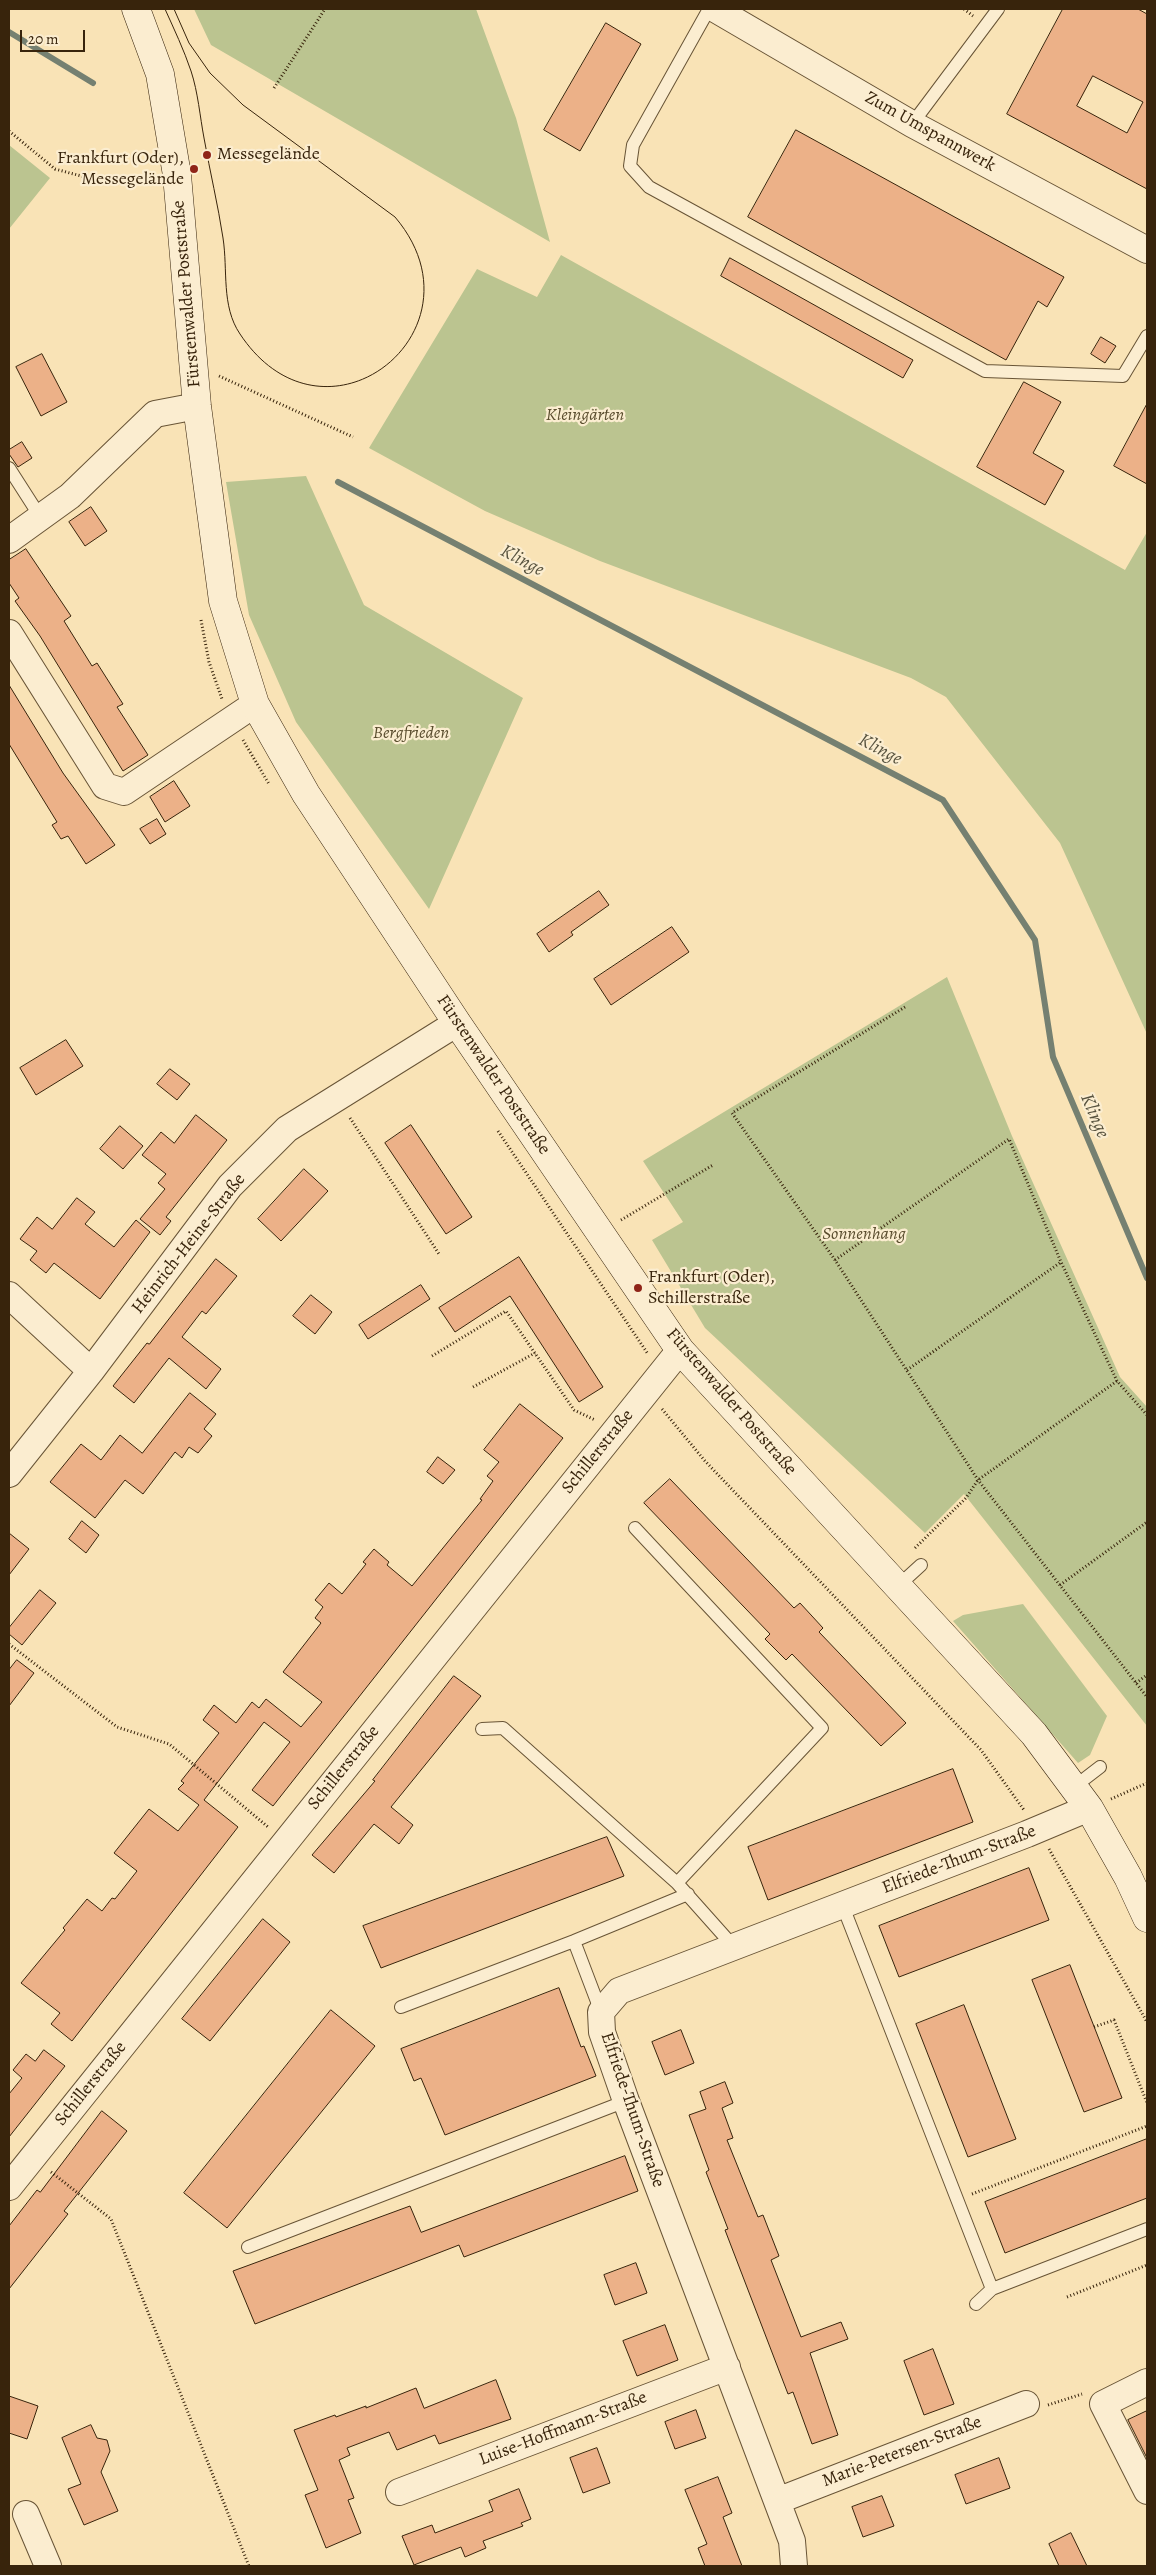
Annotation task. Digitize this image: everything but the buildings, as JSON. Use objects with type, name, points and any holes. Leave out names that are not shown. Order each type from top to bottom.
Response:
[{"type":"street","name":"Fürstenwalder Poststraße","points":[[136,9],[160,74],[177,175],[197,406],[224,601],[255,704],[306,794],[457,1023],[680,1350],[910,1575],[1082,1798],[1128,1877],[1147,1918]]},
{"type":"street","name":"Zum Umspannwerk","points":[[715,9],[912,124],[1147,250]]},
{"type":"street","name":"Fürstenwalder Poststraße","points":[[9,540],[70,496],[155,414],[197,406]]},
{"type":"street","points":[[9,634],[105,786],[124,792],[255,704]]},
{"type":"street","name":"Heinrich-Heine-Straße","points":[[9,1474],[91,1371],[230,1186],[287,1129],[457,1023]]},
{"type":"street","points":[[9,1294],[91,1371]]},
{"type":"street","name":"Schillerstraße","points":[[9,2187],[680,1350]]},
{"type":"street","name":"Elfriede-Thum-Straße","points":[[794,2566],[792,2541],[626,2101],[602,2032],[601,2012],[619,1991],[1038,1829],[1082,1798]]},
{"type":"street","name":"Luise-Hoffmann-Straße","points":[[399,2492],[727,2367]]},
{"type":"street","points":[[1147,2382],[1103,2404],[1147,2491]]},
{"type":"street","name":"Marie-Petersen-Straße","points":[[777,2501],[1026,2404]]},
{"type":"street","points":[[26,2514],[48,2566]]},
{"type":"lane","points":[[709,9],[633,145],[630,166],[648,187],[985,371],[1123,376],[1147,336]]},
{"type":"lane","points":[[912,124],[998,9]]},
{"type":"lane","points":[[9,468],[41,518]]},
{"type":"lane","points":[[635,1528],[822,1728],[677,1883]]},
{"type":"lane","points":[[482,1730],[503,1728],[677,1883],[734,1947]]},
{"type":"lane","points":[[1082,1798],[1100,1767]]},
{"type":"lane","points":[[401,2007],[574,1941],[688,1894]]},
{"type":"lane","points":[[842,1904],[992,2289]]},
{"type":"lane","points":[[574,1941],[601,2012]]},
{"type":"lane","points":[[248,2247],[626,2101]]},
{"type":"lane","points":[[976,2304],[992,2289],[1147,2229]]},
{"type":"path","points":[[274,88],[325,9]]},
{"type":"path","points":[[9,131],[55,169],[110,184],[151,182],[177,175]]},
{"type":"path","points":[[150,174],[152,192]]},
{"type":"path","points":[[193,365],[353,438]]},
{"type":"path","points":[[201,617],[209,662],[232,720],[270,786]]},
{"type":"path","points":[[905,1007],[732,1113],[835,1260],[978,1480],[1147,1697]]},
{"type":"path","points":[[337,1098],[439,1254]]},
{"type":"path","points":[[497,1129],[646,1352],[663,1371]]},
{"type":"path","points":[[835,1260],[1009,1139],[1061,1262],[1117,1380],[1147,1415]]},
{"type":"path","points":[[626,1217],[713,1164]]},
{"type":"path","points":[[907,1370],[1061,1262]]},
{"type":"path","points":[[432,1356],[506,1311],[574,1410],[616,1430]]},
{"type":"path","points":[[473,1388],[535,1353]]},
{"type":"path","points":[[910,1575],[914,1549],[966,1498],[978,1480],[1117,1380]]},
{"type":"path","points":[[647,1391],[705,1461],[981,1750],[1038,1829],[1147,2022]]},
{"type":"path","points":[[1060,1585],[1147,1522]]},
{"type":"path","points":[[9,1644],[117,1727],[169,1744],[286,1841]]},
{"type":"path","points":[[1136,1683],[1147,1675]]},
{"type":"path","points":[[1082,1798],[1147,1783]]},
{"type":"path","points":[[1094,2027],[1114,2020],[1147,2103]]},
{"type":"path","points":[[957,2199],[1147,2126]]},
{"type":"path","points":[[32,2158],[111,2219],[248,2566]]},
{"type":"path","points":[[1067,2297],[1147,2265]]},
{"type":"path","points":[[1026,2404],[1052,2405],[1080,2393],[1103,2404]]},
{"type":"green space","points":[[194,9],[476,9],[516,118],[550,242],[211,45]]},
{"type":"green space","points":[[9,145],[50,178],[9,229]]},
{"type":"green space","name":"Kleingärten","points":[[561,255],[1125,570],[1147,532],[1147,1034],[1060,843],[946,697],[911,678],[600,561],[485,511],[369,448],[477,269],[537,297]]},
{"type":"green space","name":"Bergfrieden","points":[[306,476],[364,605],[523,698],[429,909],[296,722],[249,615],[226,482]]},
{"type":"green space","name":"Sonnenhang","points":[[947,977],[1012,1136],[1120,1377],[1147,1407],[1147,1726],[964,1494],[925,1533],[705,1328],[652,1240],[683,1222],[643,1161]]},
{"type":"green space","points":[[1023,1604],[1107,1716],[1090,1755],[1078,1763],[953,1621],[963,1615]]},
{"type":"waterway","name":"Klinge","points":[[9,32],[93,83]]},
{"type":"waterway","name":"Klinge","points":[[338,482],[943,800],[1035,940],[1053,1057],[1147,1278]]},
{"type":"tram line","points":[[165,9],[185,55],[195,87],[223,238],[226,288],[230,312],[240,334],[275,370],[314,386],[352,383],[385,366],[411,337],[423,301],[419,260],[395,217],[243,105],[210,73],[189,43],[174,9]]},
{"type":"place","name":"Messegelände","points":[[207,155]]},
{"type":"place","name":"Frankfurt (Oder), Messegelände","points":[[194,169]]},
{"type":"place","name":"Frankfurt (Oder), Schillerstraße","points":[[638,1288]]}]
